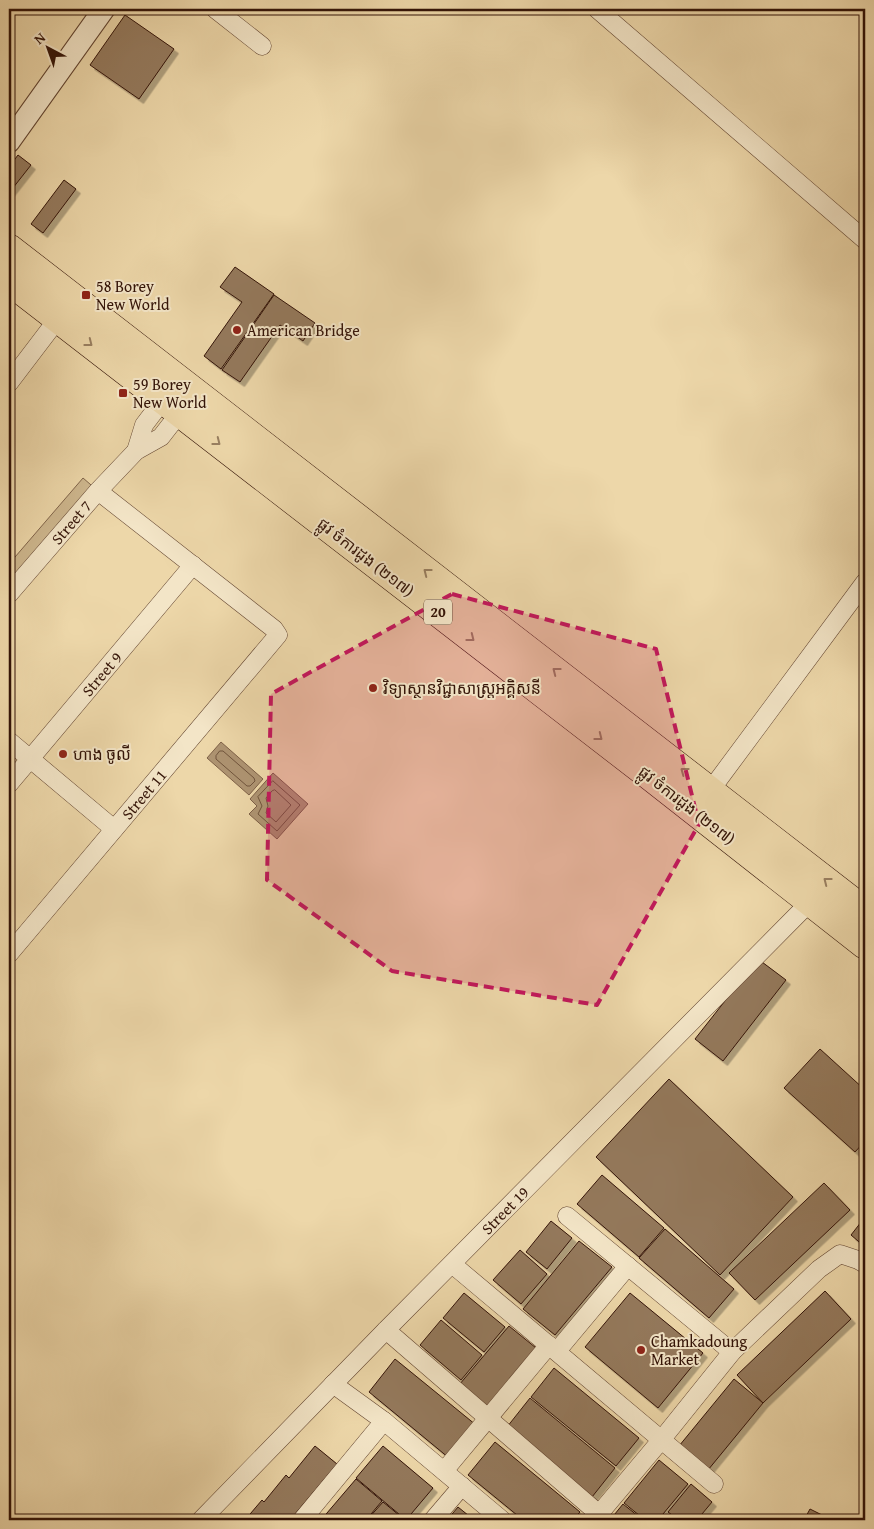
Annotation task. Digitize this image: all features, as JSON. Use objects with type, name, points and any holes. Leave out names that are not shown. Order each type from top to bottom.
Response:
[{"type":"main road","name":"ផ្លូវ ចំការដូង (២១៧)","points":[[9,248],[66,309],[179,397],[703,801],[865,911]]},
{"type":"main road","name":"ផ្លូវ ចំការដូង (២១៧)","points":[[9,281],[66,309]]},
{"type":"main road","name":"ផ្លូវ ចំការដូង (២១៧)","points":[[703,801],[810,902],[865,945]]},
{"type":"street","points":[[9,142],[104,9]]},
{"type":"street","points":[[215,9],[262,46]]},
{"type":"street","points":[[596,9],[865,240]]},
{"type":"street","points":[[9,383],[66,309]]},
{"type":"street","name":"Street 7","points":[[9,594],[98,491],[136,451],[144,425],[179,397]]},
{"type":"street","points":[[98,491],[193,565]]},
{"type":"street","name":"Street 11","points":[[9,954],[278,635],[274,629],[193,565]]},
{"type":"street","name":"Street 9","points":[[9,784],[193,565]]},
{"type":"street","points":[[703,801],[865,582]]},
{"type":"street","points":[[9,741],[114,829]]},
{"type":"street","name":"Street 19","points":[[200,1520],[810,902]]},
{"type":"street","points":[[567,1216],[732,1352]]},
{"type":"street","points":[[386,1330],[597,1517],[732,1352],[819,1268],[840,1254],[865,1264]]},
{"type":"street","points":[[452,1264],[714,1484]]},
{"type":"street","points":[[444,1472],[488,1419],[628,1266]]},
{"type":"street","points":[[333,1384],[384,1421],[502,1520]]},
{"type":"street","points":[[302,1520],[384,1421]]},
{"type":"street","points":[[433,1520],[462,1486]]},
{"type":"highlighted area","points":[[452,594],[656,649],[699,824],[597,1005],[392,971],[267,880],[271,694]]},
{"type":"shaded area","points":[[83,478],[98,491],[9,594],[9,564]]},
{"type":"water","points":[[221,742],[263,779],[249,795],[207,758]]},
{"type":"water","points":[[273,773],[308,804],[277,839],[249,814],[257,806],[250,799]]},
{"type":"building","points":[[125,15],[174,49],[139,99],[90,65]]},
{"type":"building","points":[[18,155],[31,165],[9,193],[9,167]]},
{"type":"building","points":[[64,180],[76,189],[43,233],[31,224]]},
{"type":"building","points":[[235,267],[274,294],[221,369],[204,356],[242,302],[220,287]]},
{"type":"building","points":[[274,295],[315,323],[303,341],[280,325],[240,382],[222,370]]},
{"type":"building","points":[[758,959],[786,980],[723,1061],[695,1039]]},
{"type":"building","points":[[820,1049],[865,1090],[865,1141],[855,1152],[784,1088]]},
{"type":"building","points":[[669,1079],[793,1197],[720,1275],[596,1157]]},
{"type":"building","points":[[602,1175],[664,1228],[639,1257],[577,1204]]},
{"type":"building","points":[[824,1183],[850,1210],[755,1300],[729,1273]]},
{"type":"building","points":[[865,1217],[865,1247],[851,1235]]},
{"type":"building","points":[[551,1221],[572,1238],[547,1269],[526,1252]]},
{"type":"building","points":[[665,1229],[734,1289],[709,1318],[639,1258]]},
{"type":"building","points":[[579,1241],[612,1267],[555,1335],[523,1309]]},
{"type":"building","points":[[520,1250],[547,1274],[521,1304],[493,1280]]},
{"type":"building","points":[[825,1291],[851,1319],[763,1403],[737,1375]]},
{"type":"building","points":[[464,1293],[505,1327],[484,1352],[443,1318]]},
{"type":"building","name":"Chamkadoung Market","points":[[630,1293],[703,1353],[658,1408],[585,1347]]},
{"type":"building","points":[[441,1320],[482,1355],[461,1380],[420,1345]]},
{"type":"building","points":[[509,1326],[541,1352],[491,1411],[459,1385]]},
{"type":"building","points":[[395,1359],[476,1425],[449,1458],[369,1392]]},
{"type":"building","points":[[554,1368],[639,1438],[616,1466],[531,1397]]},
{"type":"building","points":[[734,1379],[763,1403],[708,1470],[679,1446]]},
{"type":"building","points":[[530,1398],[615,1468],[592,1497],[507,1427]]},
{"type":"building","points":[[495,1442],[580,1512],[573,1520],[523,1520],[468,1475]]},
{"type":"building","points":[[315,1446],[337,1464],[290,1520],[245,1520],[262,1500],[264,1502],[286,1475],[289,1478]]},
{"type":"building","points":[[383,1446],[433,1488],[406,1520],[356,1478]]},
{"type":"building","points":[[659,1460],[688,1484],[658,1520],[645,1520],[624,1503]]},
{"type":"building","points":[[356,1479],[382,1501],[366,1520],[321,1520]]},
{"type":"building","points":[[691,1484],[712,1502],[697,1520],[679,1520],[668,1512]]},
{"type":"building","points":[[383,1502],[405,1520],[367,1520]]},
{"type":"building","points":[[623,1504],[643,1520],[610,1520]]},
{"type":"building","points":[[458,1507],[474,1520],[447,1520]]},
{"type":"building","points":[[810,1509],[832,1520],[804,1520]]},
{"type":"place","name":"58 Borey New World","points":[[86,295]]},
{"type":"place","name":"American Bridge","points":[[237,330]]},
{"type":"place","name":"59 Borey New World","points":[[123,393]]},
{"type":"place","name":"វិទ្យាស្ថានវិជ្ជាសាស្រ្តអគ្គិសនី","points":[[373,688]]},
{"type":"place","name":"ហាង ចូលី","points":[[63,754]]},
{"type":"place","name":"Chamkadoung Market","points":[[641,1350]]}]
